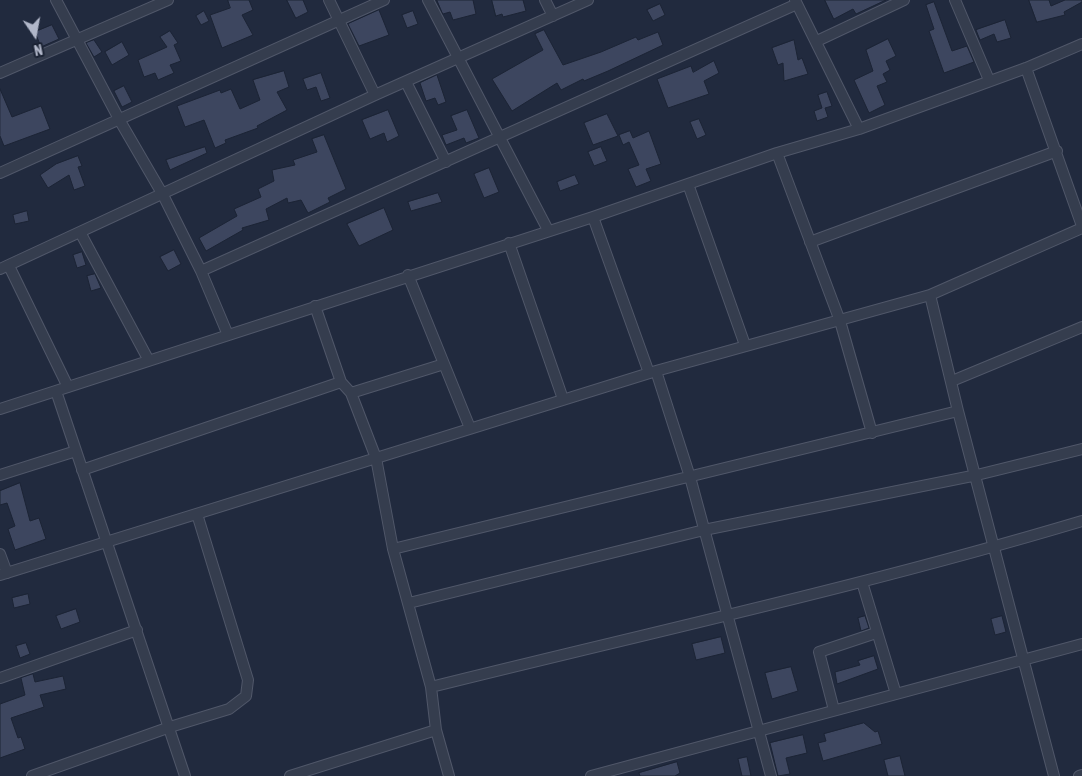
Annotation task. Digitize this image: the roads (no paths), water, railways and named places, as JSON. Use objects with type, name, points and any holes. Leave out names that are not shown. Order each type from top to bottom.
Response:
[{"type":"street","points":[[56,0],[120,121],[162,195],[201,271],[228,335]]},
{"type":"street","points":[[0,74],[168,0]]},
{"type":"street","points":[[329,0],[375,95]]},
{"type":"street","points":[[0,173],[120,121],[384,0]]},
{"type":"street","points":[[428,0],[502,138],[548,230]]},
{"type":"street","points":[[545,0],[553,16]]},
{"type":"street","points":[[68,387],[4,267],[375,95],[588,0]]},
{"type":"street","points":[[817,41],[904,0]]},
{"type":"street","points":[[955,0],[989,80]]},
{"type":"street","points":[[201,271],[502,138],[796,2],[859,129]]},
{"type":"street","points":[[0,409],[56,392],[148,359],[593,217],[777,153],[859,129],[1026,68],[1082,44]]},
{"type":"street","points":[[0,554],[4,574],[652,372],[745,345],[840,321],[930,294],[1082,227],[1057,151],[1026,68]]},
{"type":"street","points":[[406,82],[446,162]]},
{"type":"street","points":[[810,242],[1057,151]]},
{"type":"street","points":[[777,153],[840,321],[872,433]]},
{"type":"street","points":[[688,184],[745,345]]},
{"type":"street","points":[[593,217],[690,477],[771,776]]},
{"type":"street","points":[[80,232],[148,359]]},
{"type":"street","points":[[509,243],[563,399]]},
{"type":"street","points":[[408,275],[470,428]]},
{"type":"street","points":[[930,294],[958,411],[977,475],[1054,776]]},
{"type":"street","points":[[315,306],[341,382],[351,392],[376,458],[393,549],[431,687],[436,730],[449,776]]},
{"type":"street","points":[[952,381],[1082,327]]},
{"type":"street","points":[[351,392],[444,364]]},
{"type":"street","points":[[82,470],[341,382]]},
{"type":"street","points":[[56,392],[185,776]]},
{"type":"street","points":[[393,549],[958,411]]},
{"type":"street","points":[[409,603],[704,530],[977,475],[1082,449]]},
{"type":"street","points":[[0,475],[76,450]]},
{"type":"street","points":[[32,776],[170,727],[229,710],[246,696],[248,680],[197,514]]},
{"type":"street","points":[[431,687],[862,582],[994,547],[1082,521]]},
{"type":"street","points":[[862,582],[896,694]]},
{"type":"street","points":[[0,678],[137,630]]},
{"type":"street","points":[[834,710],[820,652],[876,632]]},
{"type":"street","points":[[591,776],[613,773],[760,730],[1082,644]]},
{"type":"street","points":[[290,776],[318,771],[436,730]]}]
